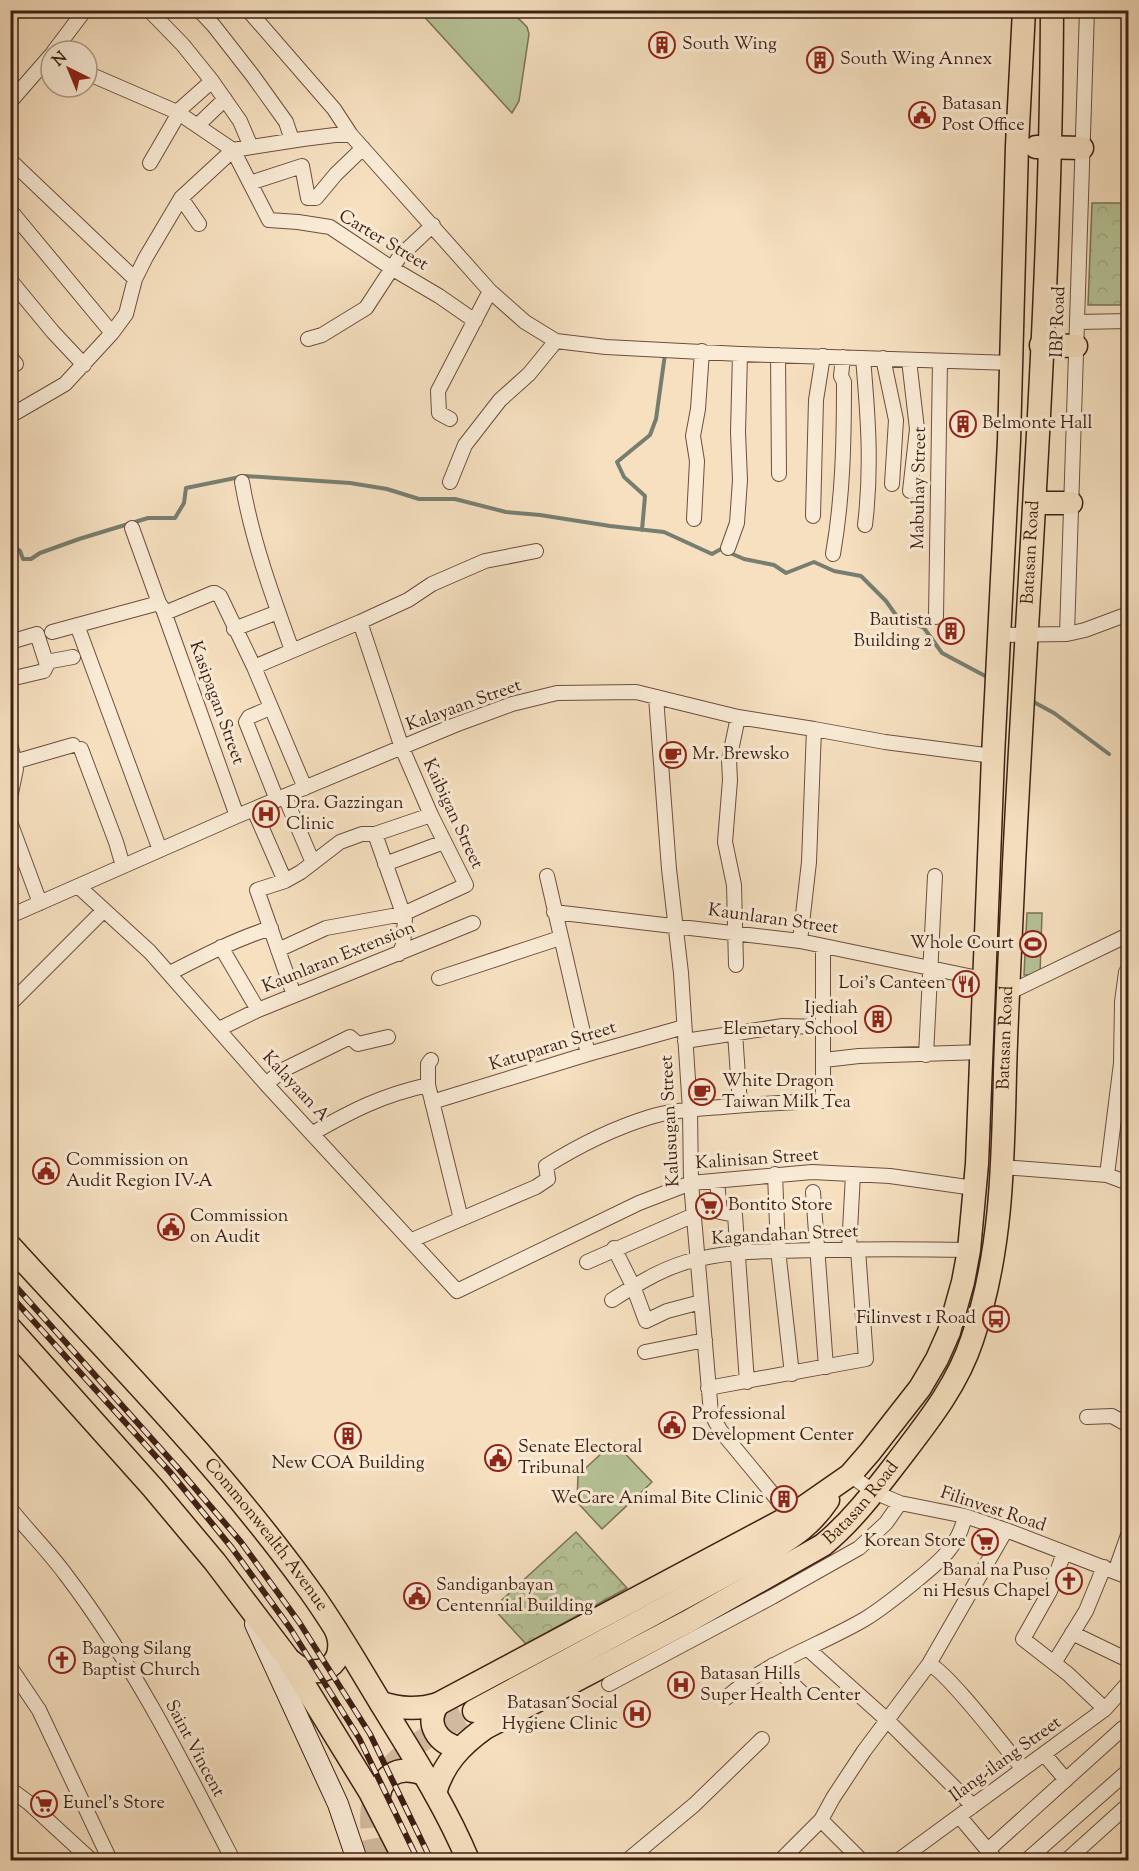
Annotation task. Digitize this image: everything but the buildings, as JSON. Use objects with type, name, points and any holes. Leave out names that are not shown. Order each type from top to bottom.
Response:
[{"type":"main road","name":"Batasan Road","points":[[430,1783],[459,1748],[500,1719],[673,1639],[816,1550],[840,1531],[874,1492],[942,1403],[972,1343],[993,1266],[1003,1167],[1008,993],[1025,635],[1035,503],[1048,186],[1035,174],[1036,156],[1032,147],[1024,10]]},
{"type":"main road","name":"Batasan Road","points":[[381,1703],[417,1709],[438,1704],[791,1516],[843,1480],[870,1452],[920,1388],[950,1332],[969,1250],[974,1188],[982,1052],[1012,353],[1032,147],[1052,10]]},
{"type":"main road","points":[[1032,147],[1082,148]]},
{"type":"main road","points":[[1041,345],[1077,346]]},
{"type":"main road","points":[[1012,353],[1025,350],[1040,374]]},
{"type":"main road","points":[[1035,503],[1071,503]]},
{"type":"main road","name":"Commonwealth Avenue","points":[[10,1246],[202,1455],[305,1584],[332,1623],[430,1783],[468,1860]]},
{"type":"main road","points":[[10,1328],[153,1488],[244,1599],[287,1657],[378,1806],[405,1860]]},
{"type":"main road","points":[[474,1711],[770,1551],[799,1533],[821,1510],[843,1480]]},
{"type":"main road","points":[[287,1657],[297,1666],[309,1672],[328,1668],[337,1658],[340,1646],[332,1623]]},
{"type":"main road","points":[[438,1704],[433,1716],[435,1731],[447,1744],[459,1748]]},
{"type":"main road","points":[[378,1806],[381,1787],[393,1774],[408,1770],[430,1783]]},
{"type":"street","points":[[65,39],[86,10]]},
{"type":"street","points":[[149,10],[183,45],[212,81],[240,121],[251,147]]},
{"type":"street","points":[[199,10],[230,45],[260,85],[286,122],[292,140]]},
{"type":"street","points":[[248,10],[334,109],[351,135],[490,291],[525,322],[556,341],[606,347],[740,354],[940,361],[1012,353]]},
{"type":"street","name":"IBP Road","points":[[1067,634],[1087,10]]},
{"type":"street","points":[[10,102],[39,70]]},
{"type":"street","points":[[99,78],[178,113],[233,150]]},
{"type":"street","points":[[150,163],[178,113],[212,81]]},
{"type":"street","points":[[198,125],[225,99]]},
{"type":"street","points":[[10,416],[65,384],[112,333],[126,314],[135,279],[162,227],[181,198],[233,150],[292,140],[351,135]]},
{"type":"street","points":[[250,183],[302,166],[308,198],[318,197],[336,174],[363,148]]},
{"type":"street","name":"Carter Street","points":[[233,150],[270,220],[330,227],[475,321]]},
{"type":"street","points":[[10,160],[135,279]]},
{"type":"street","points":[[181,198],[199,224]]},
{"type":"street","points":[[10,210],[112,333]]},
{"type":"street","points":[[308,339],[322,336],[366,308],[400,256],[433,225]]},
{"type":"street","points":[[10,280],[53,332],[84,364]]},
{"type":"street","points":[[450,419],[439,413],[438,391],[490,291]]},
{"type":"street","points":[[1078,322],[1128,321]]},
{"type":"street","points":[[450,482],[465,445],[500,400],[529,374],[556,341]]},
{"type":"street","points":[[694,519],[697,461],[693,436],[698,408],[702,351]]},
{"type":"street","points":[[728,548],[737,523],[740,480],[738,432],[740,354]]},
{"type":"street","points":[[778,355],[779,474]]},
{"type":"street","points":[[813,516],[816,400],[823,356]]},
{"type":"street","points":[[833,554],[841,500],[844,427],[844,382],[841,376],[843,357]]},
{"type":"street","points":[[863,358],[870,442],[869,491],[865,525]]},
{"type":"street","points":[[883,358],[896,420],[892,484]]},
{"type":"street","points":[[909,360],[917,429],[910,491]]},
{"type":"street","name":"Mabuhay Street","points":[[936,616],[940,361]]},
{"type":"street","points":[[242,482],[249,522],[292,650]]},
{"type":"street","name":"Kasipagan Street","points":[[132,528],[237,816]]},
{"type":"street","points":[[254,667],[408,600],[432,584],[485,561],[536,551]]},
{"type":"street","points":[[52,632],[162,608],[215,593],[220,596],[254,667],[306,788]]},
{"type":"street","points":[[234,629],[278,612]]},
{"type":"street","points":[[1000,635],[1067,634],[1085,630],[1128,614]]},
{"type":"street","name":"Kaibigan Street","points":[[360,622],[402,748],[430,815],[465,885],[403,914]]},
{"type":"street","points":[[77,625],[160,850]]},
{"type":"street","points":[[10,642],[37,634],[46,662],[44,671],[10,679]]},
{"type":"street","points":[[46,662],[73,657]]},
{"type":"street","name":"Kalayaan Street","points":[[10,916],[237,816],[455,725],[512,704],[557,693],[636,692],[738,717],[885,742],[993,756]]},
{"type":"street","name":"Kalusugan Street","points":[[656,697],[681,973],[690,1110],[691,1183],[711,1413],[720,1430],[791,1516]]},
{"type":"street","points":[[270,708],[249,717],[246,722],[313,863]]},
{"type":"street","points":[[736,965],[734,885],[725,842],[730,780],[729,759],[738,717]]},
{"type":"street","points":[[800,941],[809,862],[814,729]]},
{"type":"street","points":[[10,743],[16,769],[10,798]]},
{"type":"street","points":[[14,762],[77,747],[116,842],[123,866]]},
{"type":"street","points":[[254,810],[285,881]]},
{"type":"street","points":[[294,995],[257,890],[285,881],[340,842],[362,834],[375,834],[430,815]]},
{"type":"street","points":[[10,822],[40,903]]},
{"type":"street","points":[[375,834],[403,914],[405,929],[399,954]]},
{"type":"street","points":[[385,864],[444,842]]},
{"type":"street","points":[[547,876],[588,1054]]},
{"type":"street","points":[[926,1055],[935,876]]},
{"type":"street","name":"Kalayaan A","points":[[79,887],[170,973],[266,1084],[457,1291]]},
{"type":"street","points":[[10,1004],[104,910]]},
{"type":"street","name":"Kaunlaran Street","points":[[554,912],[800,941],[984,979]]},
{"type":"street","points":[[278,950],[326,928],[403,914]]},
{"type":"street","name":"Kaunlaran Extension","points":[[219,1029],[258,1010],[473,923]]},
{"type":"street","points":[[170,973],[221,947],[271,928]]},
{"type":"street","points":[[1008,993],[1128,935]]},
{"type":"street","points":[[439,978],[560,938]]},
{"type":"street","points":[[412,1240],[536,1187],[548,1179],[546,1166],[563,1155],[618,1129],[651,1117],[740,1105],[823,1101],[823,946]]},
{"type":"street","points":[[221,947],[258,1010]]},
{"type":"street","points":[[1107,1175],[1120,1063],[1122,1002],[1126,972]]},
{"type":"street","name":"Katuparan Street","points":[[432,1102],[588,1054],[685,1034],[735,1033],[783,1026],[823,1027]]},
{"type":"street","points":[[735,1033],[740,1105]]},
{"type":"street","points":[[266,1084],[283,1071],[350,1037],[358,1044],[388,1037]]},
{"type":"street","points":[[824,1060],[859,1056],[982,1052]]},
{"type":"street","points":[[431,1060],[428,1064],[428,1085],[461,1220]]},
{"type":"street","points":[[313,1133],[369,1102],[428,1085]]},
{"type":"street","points":[[1003,1167],[1107,1175],[1128,1183]]},
{"type":"street","name":"Kalinisan Street","points":[[457,1291],[639,1203],[691,1183],[812,1172],[890,1176],[974,1188]]},
{"type":"street","points":[[775,1174],[778,1250],[792,1374]]},
{"type":"street","points":[[708,1388],[866,1359],[854,1249],[853,1174]]},
{"type":"street","points":[[717,1181],[720,1212],[735,1215],[747,1382]]},
{"type":"street","points":[[813,1192],[826,1367]]},
{"type":"street","points":[[587,1262],[614,1248],[694,1215]]},
{"type":"street","points":[[614,1248],[633,1286],[645,1321],[667,1311],[701,1302]]},
{"type":"street","name":"Kagandahan Street","points":[[612,1300],[668,1268],[698,1259],[738,1253],[854,1249],[969,1250]]},
{"type":"street","points":[[645,1352],[705,1340]]},
{"type":"street","points":[[1087,1417],[1112,1416],[1128,1425]]},
{"type":"street","name":"Filinvest Road","points":[[843,1480],[900,1503],[965,1516],[1128,1577]]},
{"type":"street","points":[[609,1684],[673,1639],[772,1597],[859,1548],[886,1523],[900,1503]]},
{"type":"street","name":"Saint Vincent","points":[[13,1512],[66,1574],[136,1680],[233,1860]]},
{"type":"street","points":[[726,1698],[737,1687],[772,1665],[867,1618],[949,1553],[962,1532],[965,1516]]},
{"type":"street","points":[[781,1860],[821,1820],[833,1798],[886,1719],[928,1664],[1006,1530]]},
{"type":"street","points":[[1054,1662],[1086,1611],[1128,1535]]},
{"type":"street","points":[[1064,1553],[1050,1591],[1023,1639],[1054,1662],[1105,1709]]},
{"type":"street","points":[[244,1599],[338,1804],[357,1860]]},
{"type":"street","points":[[1072,1633],[1128,1660]]},
{"type":"street","points":[[808,1649],[886,1719],[973,1806]]},
{"type":"street","points":[[928,1664],[934,1666],[957,1690],[1023,1769]]},
{"type":"street","points":[[772,1665],[801,1692]]},
{"type":"street","points":[[10,1667],[39,1710],[110,1860]]},
{"type":"street","name":"Ilang-ilang Street","points":[[899,1860],[1105,1709],[1127,1687]]},
{"type":"street","points":[[960,1816],[992,1855],[1066,1780],[1124,1728]]},
{"type":"street","points":[[628,1860],[694,1805],[762,1739]]},
{"type":"street","points":[[1044,1754],[1066,1780]]},
{"type":"street","points":[[1027,1860],[1128,1771]]},
{"type":"street","points":[[10,1789],[91,1860]]},
{"type":"street","points":[[1067,1860],[1128,1805]]},
{"type":"street","points":[[821,1820],[861,1860]]},
{"type":"green space","points":[[419,11],[511,11],[527,27],[529,34],[519,101],[512,113]]},
{"type":"green space","points":[[1092,203],[1128,203],[1128,305],[1088,305]]},
{"type":"green space","name":"Whole Court","points":[[1027,913],[1042,913],[1040,975],[1024,975]]},
{"type":"green space","points":[[614,1442],[652,1482],[602,1529],[577,1502],[578,1475]]},
{"type":"green space","points":[[576,1532],[627,1588],[526,1644],[493,1608]]},
{"type":"waterway","points":[[642,530],[645,496],[624,477],[617,462],[650,435],[656,419],[665,354]]},
{"type":"waterway","points":[[10,544],[20,551],[23,559],[31,559],[40,553],[79,539],[148,518],[175,518],[184,503],[186,488],[245,476],[350,483],[387,489],[419,499],[455,499],[506,512],[664,532],[712,554],[721,549],[744,559],[774,565],[786,573],[814,562],[834,571],[861,576],[886,601],[898,618],[924,628],[942,653],[989,678]]},
{"type":"waterway","points":[[1030,700],[1054,713],[1109,754]]},
{"type":"tunnel","points":[[379,1860],[372,1830],[372,1805],[379,1784],[391,1766],[408,1751],[474,1711]]},
{"type":"railway","points":[[10,1280],[241,1542],[299,1622],[370,1734],[431,1860]]},
{"type":"railway","points":[[10,1295],[170,1472],[232,1548],[290,1628],[359,1738],[418,1860]]},
{"type":"place","name":"South Wing","points":[[662,45]]},
{"type":"place","name":"South Wing Annex","points":[[820,60]]},
{"type":"place","name":"Batasan Post Office","points":[[922,115]]},
{"type":"place","name":"Belmonte Hall","points":[[963,424]]},
{"type":"place","name":"Bautista Building 2","points":[[951,631]]},
{"type":"place","name":"Mr. Brewsko","points":[[673,755]]},
{"type":"place","name":"Dra. Gazzingan Clinic","points":[[266,814]]},
{"type":"place","name":"Whole Court","points":[[1033,944]]},
{"type":"place","name":"Loi's Canteen","points":[[966,984]]},
{"type":"place","name":"Ijediah Elemetary School","points":[[878,1019]]},
{"type":"place","name":"White Dragon Taiwan Milk Tea","points":[[702,1092]]},
{"type":"place","name":"Commission on Audit Region IV-A","points":[[46,1171]]},
{"type":"place","name":"Bontito Store","points":[[709,1206]]},
{"type":"place","name":"Commission on Audit","points":[[171,1227]]},
{"type":"place","name":"Filinvest 1 Road","points":[[996,1319]]},
{"type":"place","name":"Professional Development Center","points":[[672,1425]]},
{"type":"place","name":"New COA Building","points":[[348,1436]]},
{"type":"place","name":"Senate Electoral Tribunal","points":[[498,1458]]},
{"type":"place","name":"WeCare Animal Bite Clinic","points":[[784,1499]]},
{"type":"place","name":"Korean Store","points":[[985,1542]]},
{"type":"place","name":"Banal na Puso ni Hesus Chapel","points":[[1069,1581]]},
{"type":"place","name":"Sandiganbayan Centennial Building","points":[[417,1596]]},
{"type":"place","name":"Bagong Silang Baptist Church","points":[[62,1660]]},
{"type":"place","name":"Batasan Hills Super Health Center","points":[[681,1685]]},
{"type":"place","name":"Batasan Social Hygiene Clinic","points":[[637,1714]]},
{"type":"place","name":"Eunel's Store","points":[[44,1804]]}]
